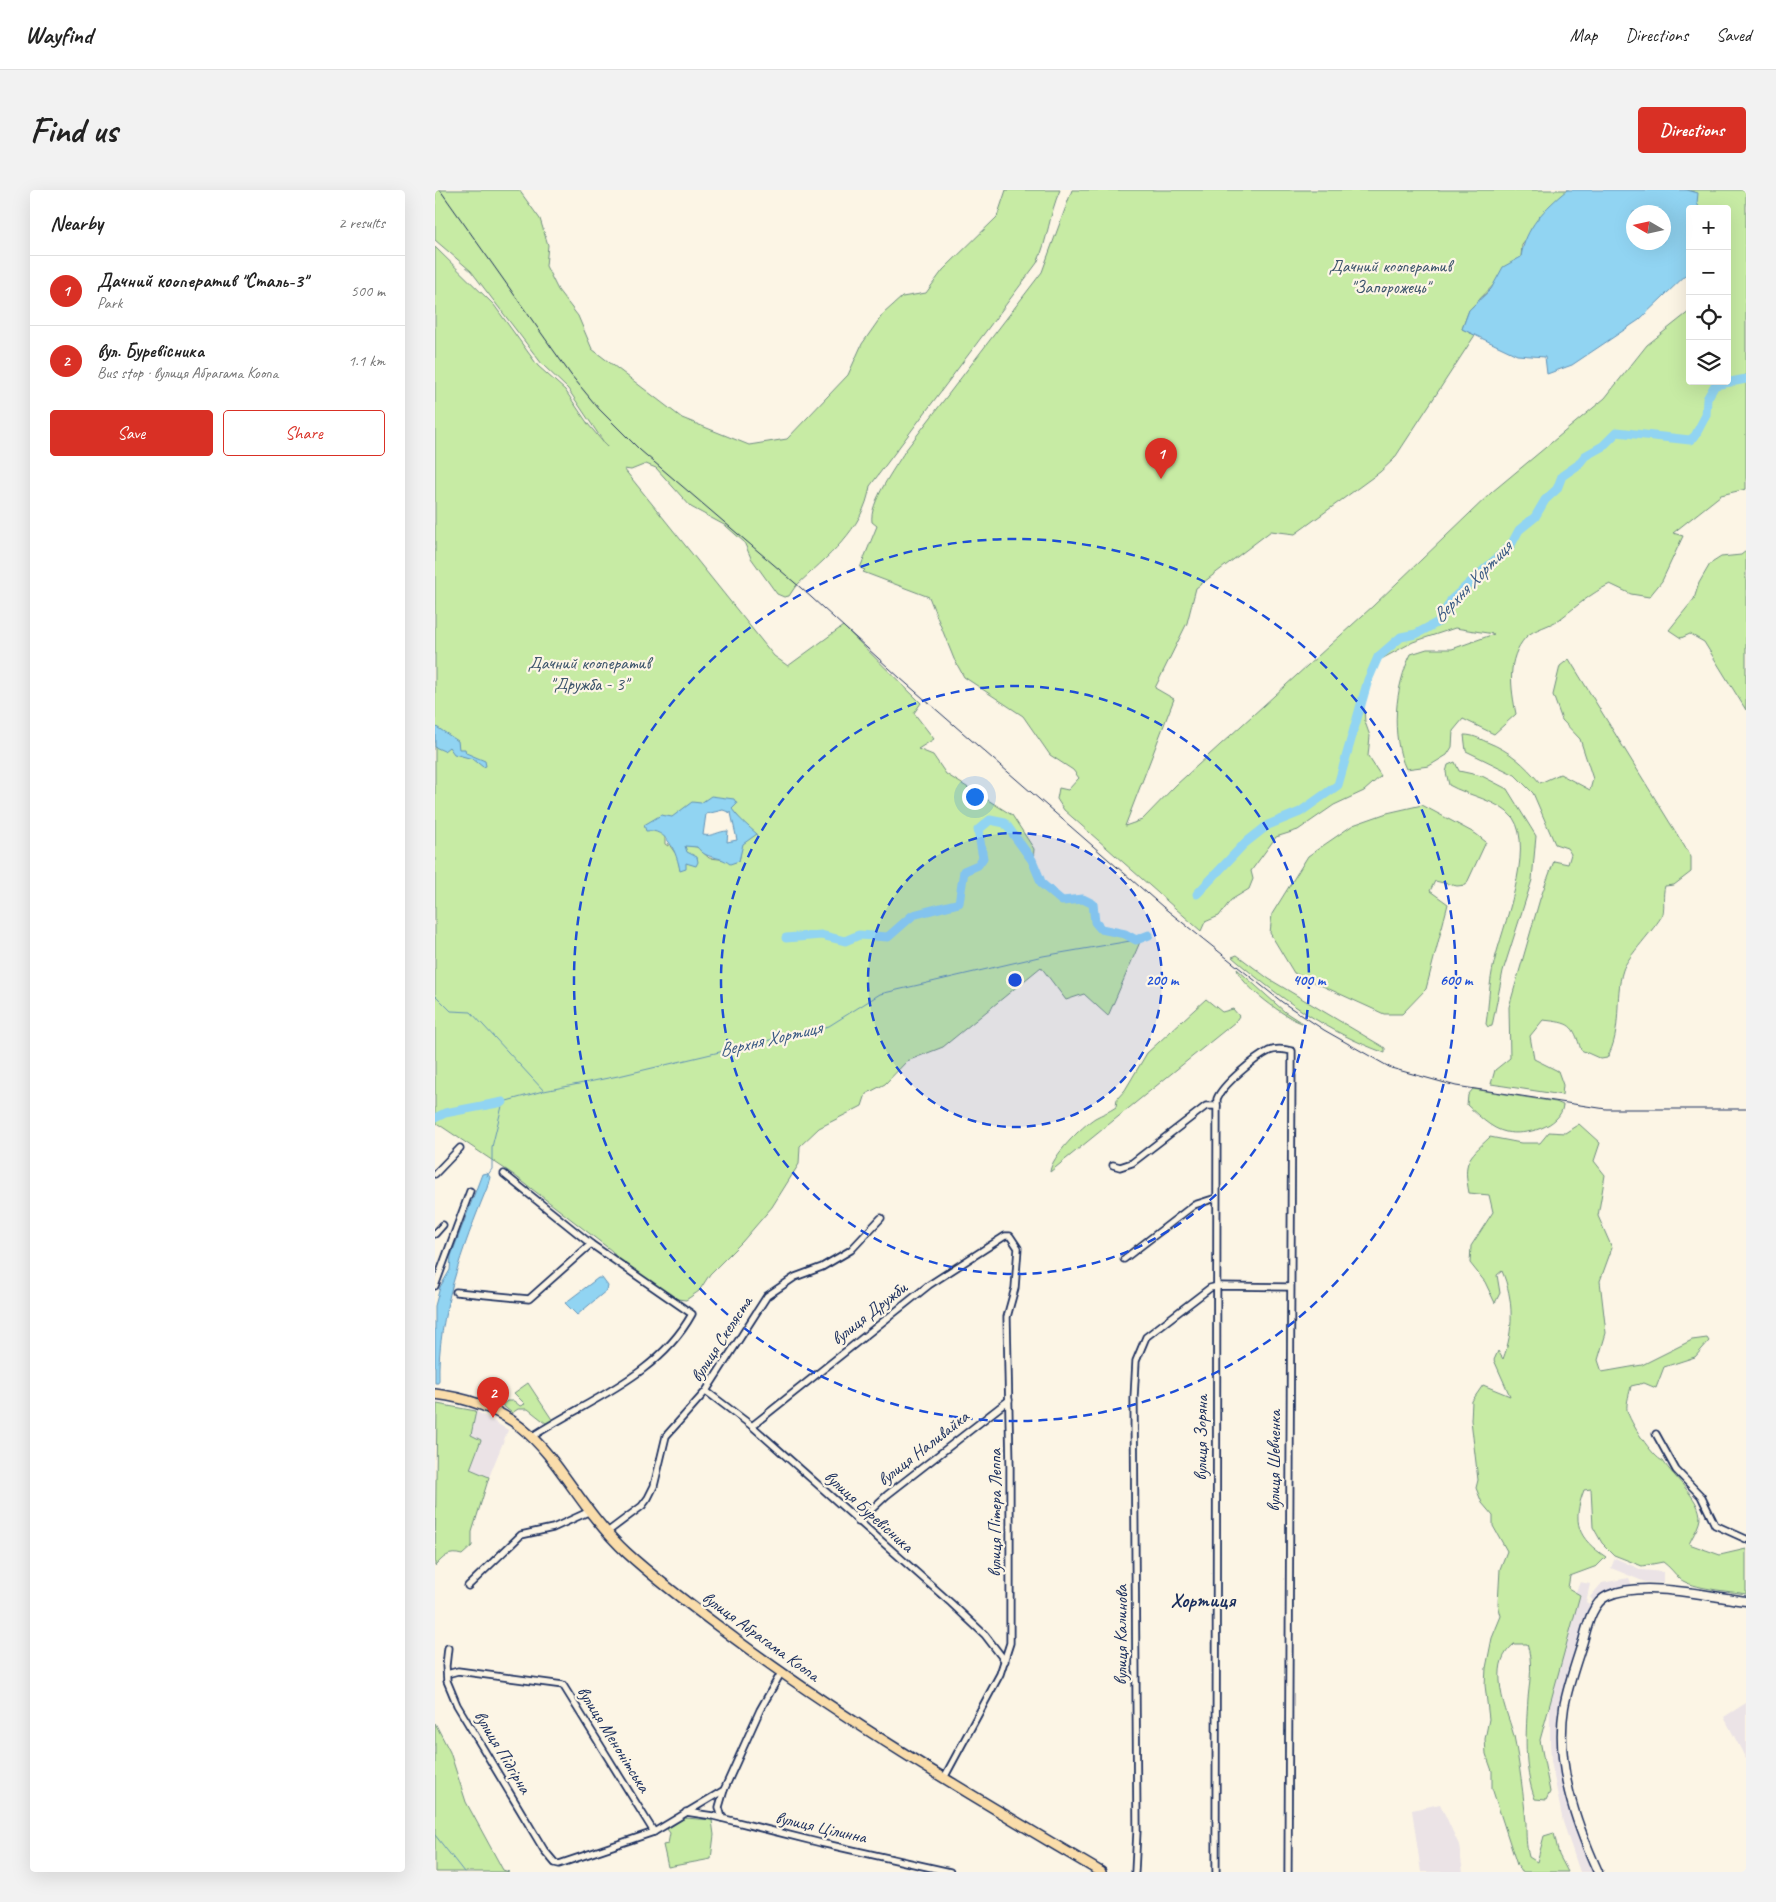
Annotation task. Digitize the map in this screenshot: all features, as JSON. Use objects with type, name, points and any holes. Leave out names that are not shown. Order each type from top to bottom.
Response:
[{"type":"main road","name":"вулиця Абрагама Коопа","points":[[435,1394],[484,1406],[508,1417],[533,1436],[588,1512],[606,1533],[657,1578],[781,1673],[853,1722],[1101,1872]]},
{"type":"street","name":"вулиця Шевченка","points":[[1217,1106],[1219,1094],[1224,1087],[1269,1052],[1281,1049],[1292,1051],[1288,1872]]},
{"type":"street","points":[[1113,1165],[1120,1167],[1132,1163],[1206,1106],[1217,1106]]},
{"type":"street","name":"вулиця Зоряна","points":[[1216,1872],[1215,1433],[1218,1286],[1216,1198],[1219,1130],[1217,1106]]},
{"type":"street","points":[[435,1174],[460,1148]]},
{"type":"street","points":[[504,1174],[591,1244],[692,1314],[668,1344],[638,1374],[609,1393],[533,1436]]},
{"type":"street","points":[[435,1286],[470,1191]]},
{"type":"street","points":[[1124,1259],[1193,1205],[1216,1198]]},
{"type":"street","name":"вулиця Скеляста","points":[[606,1533],[642,1506],[648,1498],[654,1486],[666,1436],[706,1391],[771,1292],[846,1253],[859,1243],[881,1218]]},
{"type":"street","points":[[435,1234],[443,1225]]},
{"type":"street","name":"вулиця Дружби","points":[[752,1426],[929,1285],[1005,1236],[1011,1236]]},
{"type":"street","name":"вулиця Пітера Леппа","points":[[944,1778],[1005,1661],[1010,1642],[1007,1312],[1015,1288],[1018,1248],[1011,1236]]},
{"type":"street","points":[[456,1292],[529,1299],[591,1244]]},
{"type":"street","points":[[1218,1286],[1290,1287]]},
{"type":"street","name":"вулиця Калинова","points":[[1135,1872],[1137,1811],[1134,1398],[1137,1361],[1139,1350],[1147,1336],[1210,1288],[1218,1286]]},
{"type":"street","name":"вулиця Буревісника","points":[[706,1391],[752,1426],[957,1609],[989,1640],[1005,1661]]},
{"type":"street","name":"вулиця Наливайка","points":[[858,1522],[887,1495],[1009,1400]]},
{"type":"street","points":[[1656,1434],[1676,1470],[1701,1496],[1715,1525],[1746,1539]]},
{"type":"street","points":[[468,1586],[521,1535],[553,1528],[588,1512]]},
{"type":"street","points":[[1598,1872],[1579,1826],[1562,1752],[1565,1707],[1573,1672],[1595,1609],[1602,1598],[1622,1591],[1639,1588],[1746,1601]]},
{"type":"street","name":"вулиця Підгірна","points":[[448,1648],[447,1674],[449,1688],[461,1713],[545,1850],[555,1863],[563,1863],[654,1832]]},
{"type":"street","name":"вулиця Менонітська","points":[[447,1674],[458,1671],[563,1685],[654,1832]]},
{"type":"street","points":[[722,1818],[719,1807],[724,1790],[760,1710],[781,1673]]},
{"type":"street","points":[[654,1832],[724,1790]]},
{"type":"street","name":"вулиця Цілинна","points":[[686,1812],[722,1818],[763,1830],[949,1872]]},
{"type":"shaded area","points":[[476,1411],[508,1430],[489,1477],[470,1469],[481,1440],[471,1436]]},
{"type":"shaded area","points":[[1615,1558],[1642,1570],[1663,1572],[1663,1583],[1645,1582],[1611,1568]]},
{"type":"shaded area","points":[[1629,1578],[1632,1586],[1606,1591],[1594,1602],[1590,1597],[1602,1583]]},
{"type":"shaded area","points":[[1580,1582],[1590,1584],[1586,1602],[1591,1605],[1577,1645],[1562,1703],[1558,1738],[1572,1820],[1594,1872],[1580,1872],[1563,1822],[1551,1761],[1550,1741],[1550,1705],[1579,1595],[1575,1594]]},
{"type":"shaded area","points":[[1746,1703],[1746,1759],[1724,1717]]},
{"type":"shaded area","points":[[1440,1804],[1459,1845],[1463,1872],[1421,1872],[1412,1810]]},
{"type":"green space","name":"Дачний кооператив \"Дружба - 3\"","points":[[435,190],[519,190],[540,219],[548,245],[546,266],[558,290],[578,316],[592,349],[682,418],[749,445],[787,439],[848,375],[862,344],[883,314],[902,297],[926,293],[943,270],[997,217],[1006,190],[1060,190],[1037,263],[870,486],[866,502],[852,530],[795,587],[789,596],[784,597],[777,594],[751,558],[744,542],[726,526],[691,507],[656,468],[646,464],[631,470],[624,469],[774,656],[788,666],[843,626],[921,703],[914,713],[934,739],[918,749],[933,755],[946,774],[1012,815],[1034,849],[1037,872],[1045,885],[1062,901],[1083,899],[1093,904],[1095,922],[1101,929],[1125,934],[1130,941],[1140,942],[1108,1016],[1084,994],[1066,1000],[1041,967],[943,1047],[907,1061],[885,1084],[866,1094],[862,1106],[819,1128],[800,1146],[799,1164],[772,1207],[742,1242],[710,1274],[699,1291],[686,1300],[668,1298],[621,1264],[612,1251],[514,1175],[435,1122],[435,247],[494,305],[538,366],[565,390],[588,424],[607,447],[568,389],[542,364],[471,271],[435,240]],"holes":[[[709,800],[732,811],[738,817],[742,836],[739,861],[709,858],[697,847],[684,845],[686,863],[680,870],[678,857],[668,843],[668,846],[665,844],[665,836]]]},
{"type":"green space","name":"Дачний кооператив \"Запорожець\"","points":[[1072,190],[1569,190],[1522,245],[1521,257],[1469,310],[1462,329],[1475,335],[1394,459],[1380,472],[1295,534],[1271,531],[1196,588],[1187,623],[1155,688],[1174,699],[1125,826],[1142,820],[1176,785],[1373,606],[1492,492],[1605,398],[1647,345],[1686,314],[1686,385],[1731,385],[1731,205],[1696,205],[1685,190],[1746,190],[1746,489],[1721,495],[1673,533],[1683,536],[1662,581],[1649,597],[1631,594],[1610,584],[1590,596],[1560,619],[1526,637],[1515,655],[1513,664],[1512,684],[1516,714],[1494,734],[1463,719],[1453,731],[1452,747],[1447,755],[1429,766],[1406,769],[1398,742],[1396,727],[1398,696],[1401,681],[1411,654],[1427,649],[1452,649],[1494,634],[1455,628],[1413,642],[1374,663],[1363,693],[1365,722],[1370,736],[1368,756],[1381,776],[1364,791],[1334,805],[1298,830],[1276,837],[1251,871],[1253,879],[1249,889],[1231,900],[1219,916],[1205,922],[1201,931],[1064,810],[1057,799],[1059,788],[1068,790],[1079,778],[1073,770],[1050,755],[1023,716],[964,677],[954,659],[929,597],[863,572],[865,570],[860,568],[877,526],[872,522],[874,505],[905,451],[1042,272]]},
{"type":"green space","points":[[1746,551],[1746,710],[1704,642],[1690,634],[1681,638],[1669,630],[1694,599],[1699,583],[1710,564],[1721,557],[1741,555]]},
{"type":"green space","points":[[1569,659],[1691,857],[1691,872],[1674,885],[1665,886],[1663,914],[1623,970],[1620,980],[1615,1036],[1607,1058],[1601,1059],[1581,1050],[1573,1030],[1560,1022],[1543,1020],[1530,1036],[1534,1059],[1558,1071],[1563,1085],[1562,1095],[1491,1084],[1495,1070],[1510,1058],[1509,1007],[1540,899],[1554,861],[1568,864],[1571,854],[1567,848],[1555,844],[1533,793],[1515,775],[1466,751],[1464,735],[1475,737],[1510,754],[1540,783],[1560,774],[1590,790],[1593,779],[1580,739],[1562,720],[1553,695],[1560,666]]},
{"type":"green space","points":[[1455,762],[1459,771],[1482,776],[1507,789],[1536,836],[1532,880],[1503,971],[1492,1026],[1488,1027],[1486,1024],[1492,970],[1519,869],[1519,832],[1513,818],[1500,807],[1449,785],[1446,772],[1448,765]]},
{"type":"green space","points":[[1422,805],[1476,834],[1486,842],[1466,885],[1457,886],[1435,881],[1430,891],[1448,904],[1426,989],[1402,1014],[1384,1014],[1294,973],[1270,933],[1272,914],[1308,856],[1353,825],[1387,813]]},
{"type":"green space","points":[[1237,955],[1269,979],[1385,1048],[1385,1053],[1343,1035],[1304,1012],[1267,986],[1232,957]]},
{"type":"green space","points":[[1237,969],[1285,1012],[1302,1023],[1286,1015],[1255,992],[1246,984]]},
{"type":"green space","points":[[1206,999],[1222,1012],[1233,1009],[1239,1016],[1235,1022],[1050,1172],[1055,1159],[1082,1128],[1095,1118],[1116,1107],[1117,1099],[1125,1090],[1147,1053]]},
{"type":"green space","points":[[1473,1089],[1556,1102],[1563,1105],[1561,1113],[1556,1119],[1541,1128],[1523,1133],[1506,1132],[1490,1125],[1467,1105],[1468,1095]]},
{"type":"green space","points":[[1579,1124],[1600,1143],[1594,1161],[1605,1175],[1598,1216],[1612,1248],[1600,1281],[1606,1333],[1598,1360],[1602,1372],[1642,1365],[1692,1340],[1707,1338],[1709,1341],[1695,1357],[1664,1367],[1656,1388],[1644,1383],[1631,1386],[1627,1410],[1642,1438],[1687,1490],[1698,1507],[1699,1523],[1689,1544],[1720,1555],[1746,1549],[1746,1594],[1693,1585],[1680,1579],[1663,1562],[1642,1566],[1614,1555],[1602,1543],[1593,1527],[1591,1489],[1584,1490],[1578,1511],[1580,1528],[1583,1536],[1589,1543],[1606,1557],[1597,1566],[1570,1576],[1568,1588],[1580,1595],[1540,1740],[1550,1792],[1546,1800],[1535,1799],[1527,1762],[1528,1698],[1531,1671],[1527,1644],[1514,1644],[1504,1656],[1501,1665],[1501,1688],[1518,1756],[1529,1857],[1537,1862],[1544,1836],[1554,1833],[1559,1855],[1568,1872],[1522,1872],[1517,1865],[1492,1788],[1492,1771],[1486,1754],[1485,1739],[1489,1719],[1485,1685],[1486,1668],[1492,1638],[1501,1616],[1498,1604],[1500,1569],[1507,1551],[1493,1526],[1493,1516],[1482,1503],[1476,1488],[1478,1480],[1471,1420],[1472,1401],[1483,1385],[1510,1396],[1494,1360],[1498,1351],[1503,1359],[1511,1326],[1511,1315],[1509,1293],[1502,1271],[1497,1275],[1500,1293],[1495,1303],[1485,1282],[1470,1263],[1471,1246],[1493,1212],[1489,1195],[1469,1193],[1467,1167],[1472,1156],[1490,1137],[1521,1143],[1540,1143],[1549,1132],[1565,1133]]},
{"type":"green space","points":[[528,1383],[553,1421],[547,1424],[528,1409],[518,1409],[512,1413],[502,1405],[507,1401],[514,1401],[520,1406],[525,1404],[514,1393]]},
{"type":"green space","points":[[437,1404],[476,1411],[471,1435],[481,1440],[470,1469],[489,1477],[472,1532],[472,1546],[462,1555],[450,1554],[435,1566]]},
{"type":"green space","points":[[435,1723],[450,1752],[466,1802],[503,1870],[509,1872],[435,1872]]},
{"type":"green space","points":[[685,1818],[712,1820],[714,1835],[711,1859],[668,1867],[663,1845],[668,1844],[670,1833],[667,1829]]},
{"type":"water","points":[[1567,190],[1687,190],[1698,193],[1698,205],[1686,205],[1686,275],[1639,320],[1572,365],[1547,374],[1545,357],[1517,355],[1462,329],[1469,310],[1491,289],[1503,267],[1521,257],[1527,237],[1544,211]]},
{"type":"water","points":[[435,726],[458,741],[459,749],[465,749],[466,753],[485,761],[486,766],[483,767],[473,759],[454,754],[449,747],[444,751],[435,747]]},
{"type":"water","points":[[711,796],[734,799],[737,804],[732,809],[757,834],[743,844],[739,861],[730,864],[705,854],[697,847],[685,846],[687,852],[697,857],[698,862],[696,866],[686,863],[686,869],[680,871],[670,843],[660,833],[646,831],[644,825],[661,815],[672,817],[692,802],[701,803]],"holes":[[[723,810],[731,813],[737,840],[727,842],[728,831],[703,835],[706,814]]]},
{"type":"water","points":[[487,1173],[490,1177],[487,1188],[453,1282],[442,1332],[439,1380],[438,1383],[435,1383],[435,1306],[440,1287],[450,1270],[451,1256],[482,1174]]},
{"type":"water","points":[[598,1278],[602,1278],[608,1286],[607,1290],[577,1315],[565,1303]]},
{"type":"waterway","name":"Верхня Хортиця","points":[[1197,894],[1244,844],[1268,825],[1300,812],[1338,785],[1368,680],[1378,657],[1401,637],[1416,634],[1440,621],[1451,600],[1511,545],[1519,530],[1535,517],[1545,500],[1557,489],[1562,476],[1578,465],[1585,456],[1603,446],[1617,432],[1690,440],[1695,436],[1706,415],[1707,399],[1715,385],[1746,379]]},
{"type":"waterway","name":"Верхня Хортиця","points":[[786,938],[821,935],[845,941],[859,935],[888,937],[913,915],[959,903],[964,871],[978,865],[983,858],[978,830],[990,820],[1005,823],[1032,860],[1042,884],[1062,901],[1083,899],[1093,904],[1095,922],[1101,929],[1125,934],[1136,940],[1149,935]]},
{"type":"waterway","name":"Верхня Хортиця","points":[[435,995],[451,1011],[471,1012],[544,1091],[623,1075],[829,1026],[880,994],[1043,956],[1136,940]]},
{"type":"waterway","points":[[487,1176],[492,1169],[492,1147],[503,1102],[543,1091]]},
{"type":"waterway","name":"Верхня Хортиця","points":[[435,1118],[445,1113],[503,1102]]},
{"type":"waterway","points":[[435,1835],[464,1872]]},
{"type":"railway","points":[[440,190],[571,375],[599,409],[640,450],[801,588],[900,678],[1163,907],[1282,1002],[1324,1030],[1391,1068],[1456,1086],[1606,1109],[1746,1109]]},
{"type":"place","name":"Дачний кооператив \"Сталь-3\"","points":[[1161,479]]},
{"type":"place","name":"вул. Буревісника","points":[[493,1418]]},
{"type":"district","name":"Хортиця","points":[[1203,1600]]}]
